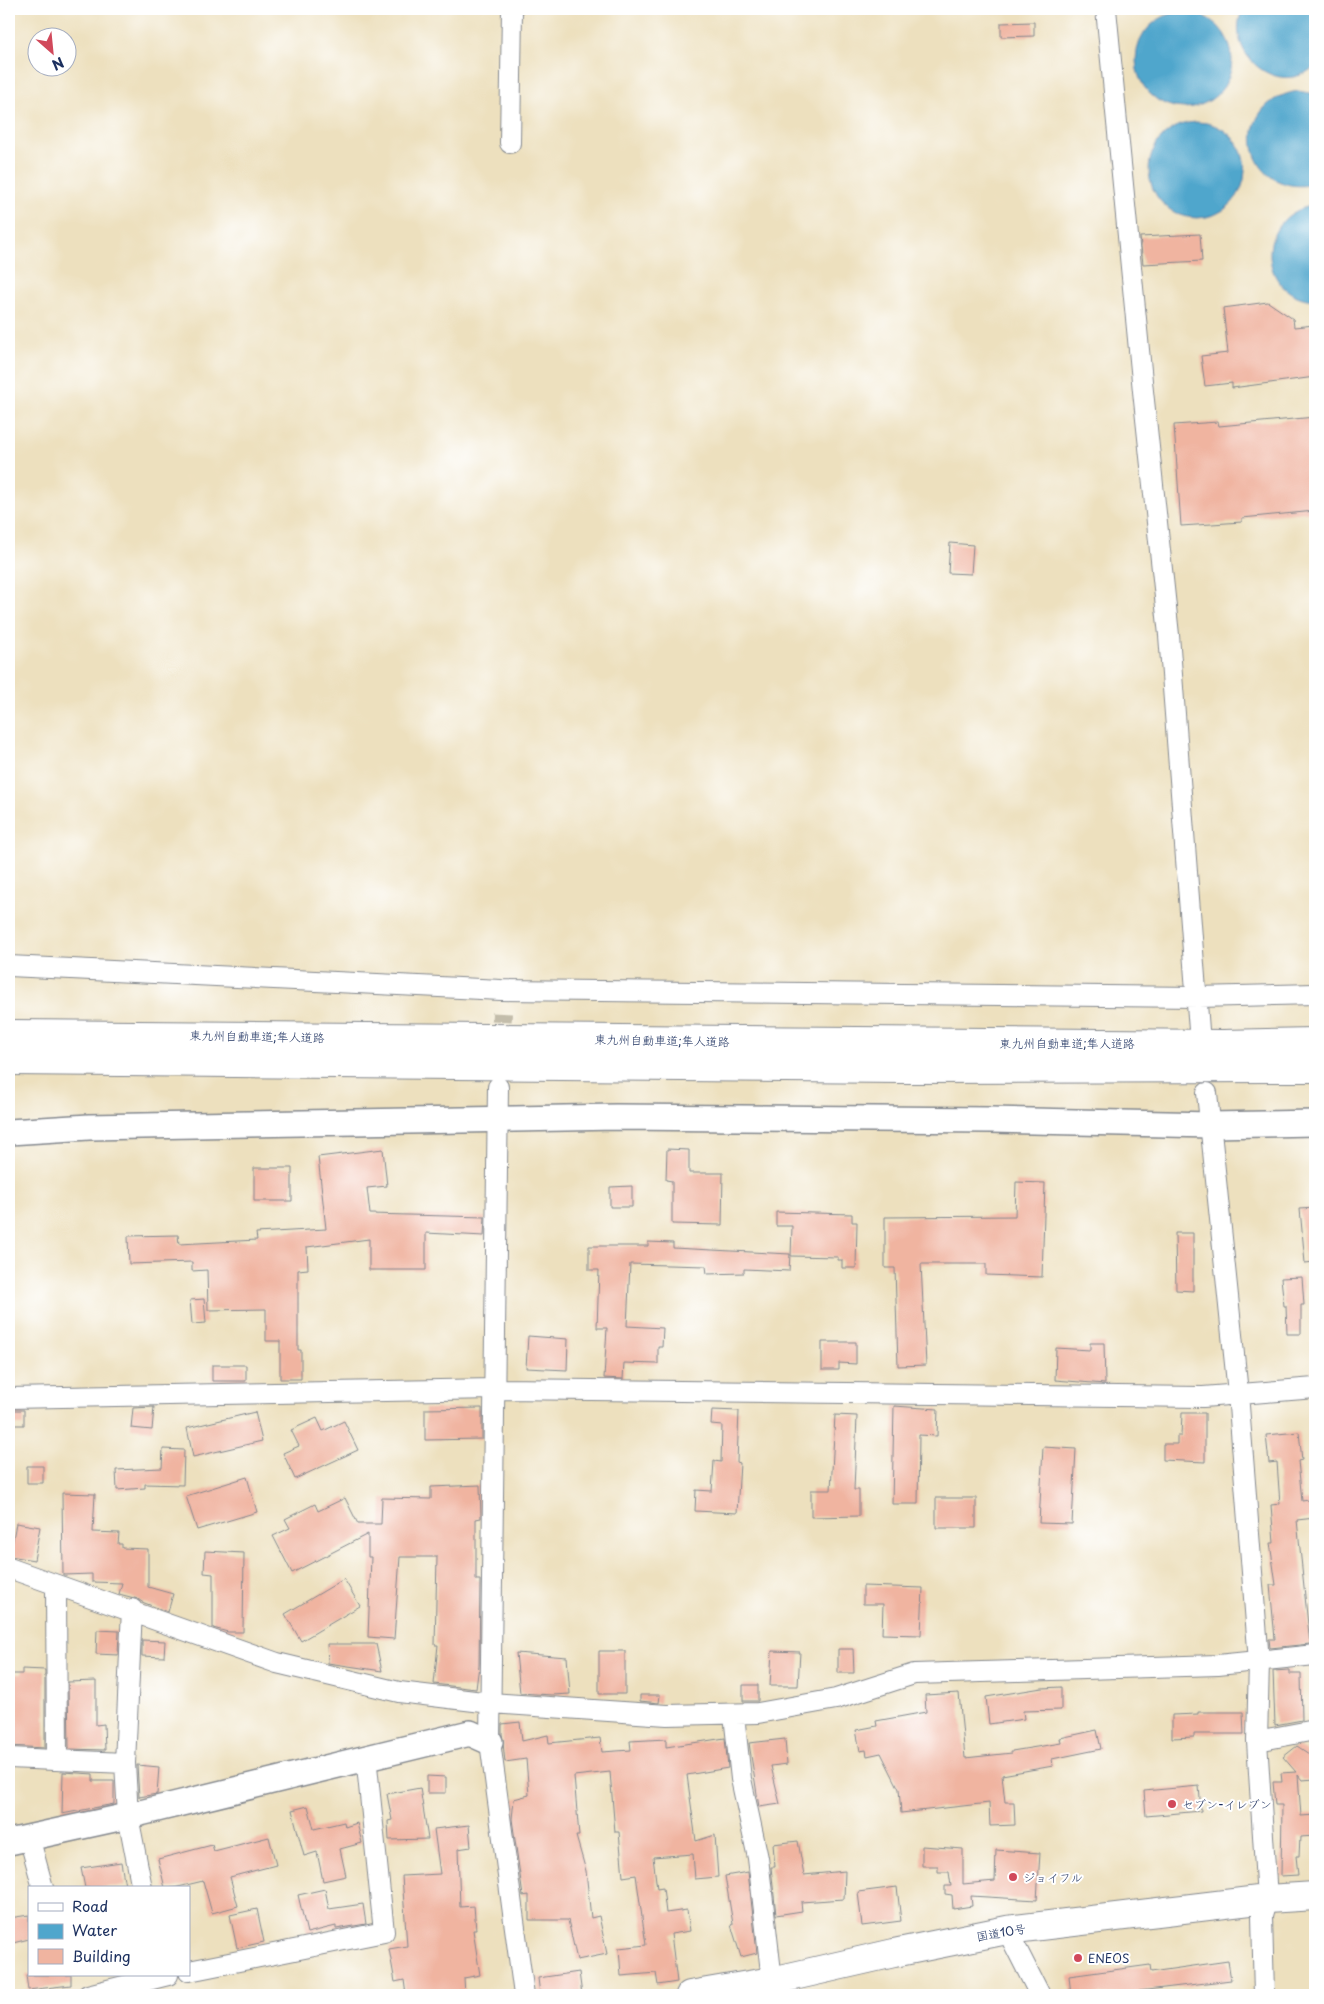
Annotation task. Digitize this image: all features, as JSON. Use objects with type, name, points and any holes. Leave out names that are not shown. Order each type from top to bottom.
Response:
[{"type":"highway","name":"東九州自動車道;隼人道路","points":[[9,1034],[1144,1044],[1315,1042]]},
{"type":"highway","name":"東九州自動車道;隼人道路","points":[[9,1061],[892,1069],[1315,1068]]},
{"type":"highway","name":"国道10号","points":[[690,1995],[772,1981],[1007,1930],[1267,1899],[1315,1896]]},
{"type":"street","points":[[510,143],[512,9]]},
{"type":"street","points":[[1106,9],[1169,636],[1198,997],[1199,1030]]},
{"type":"street","points":[[9,966],[501,990],[1198,997],[1315,994]]},
{"type":"street","points":[[498,1087],[490,1742],[524,1995]]},
{"type":"street","points":[[1207,1093],[1238,1393],[1259,1662],[1257,1742],[1267,1899],[1262,1916],[1264,1995]]},
{"type":"street","points":[[9,1132],[89,1127],[626,1117],[971,1119],[1211,1125],[1315,1123]]},
{"type":"street","points":[[9,1398],[495,1389],[1203,1397],[1315,1388]]},
{"type":"street","points":[[9,1568],[114,1606],[132,1609],[277,1663],[400,1692],[491,1703],[668,1716],[758,1713],[836,1699],[914,1674],[1259,1662],[1315,1655]]},
{"type":"street","points":[[56,1586],[57,1759]]},
{"type":"street","points":[[132,1609],[125,1763],[128,1816],[142,1886]]},
{"type":"street","points":[[734,1715],[741,1779],[758,1858],[772,1981]]},
{"type":"street","points":[[1257,1742],[1315,1730]]},
{"type":"street","points":[[43,1886],[19,1840],[128,1816],[366,1756],[470,1733],[490,1742]]},
{"type":"street","points":[[190,1971],[384,1932],[366,1756]]},
{"type":"street","points":[[9,1758],[125,1763]]},
{"type":"street","points":[[1007,1930],[1040,1995]]},
{"type":"street","points":[[88,1995],[162,1976]]},
{"type":"water","points":[[1243,9],[1315,9],[1315,66],[1300,75],[1285,77],[1270,74],[1257,66],[1247,55],[1240,41],[1239,25]]},
{"type":"water","points":[[1184,12],[1202,16],[1218,26],[1228,42],[1232,60],[1228,78],[1218,94],[1202,104],[1184,108],[1166,104],[1150,94],[1140,78],[1136,60],[1140,42],[1150,26],[1166,16]]},
{"type":"water","points":[[1298,91],[1315,94],[1315,184],[1291,185],[1273,178],[1260,165],[1253,148],[1253,130],[1260,113],[1275,99]]},
{"type":"water","points":[[1197,122],[1215,126],[1231,136],[1241,152],[1245,170],[1241,188],[1231,204],[1215,214],[1197,218],[1179,214],[1163,204],[1153,188],[1149,170],[1153,152],[1163,136],[1179,126]]},
{"type":"water","points":[[1315,205],[1315,300],[1296,295],[1282,285],[1273,271],[1270,255],[1272,239],[1281,224],[1295,212]]},
{"type":"building","points":[[1034,22],[1034,36],[1001,37],[1001,23]]},
{"type":"building","points":[[1200,234],[1202,261],[1143,264],[1140,237]]},
{"type":"building","points":[[1268,302],[1293,319],[1294,327],[1315,325],[1315,377],[1232,388],[1232,383],[1205,386],[1201,356],[1228,353],[1223,308]]},
{"type":"building","points":[[1315,417],[1315,511],[1242,518],[1242,522],[1181,526],[1174,425],[1218,422],[1219,426]]},
{"type":"building","points":[[950,543],[973,545],[971,574],[948,573]]},
{"type":"building","points":[[383,1149],[387,1186],[367,1188],[370,1214],[485,1217],[484,1236],[426,1233],[426,1270],[369,1270],[369,1239],[307,1247],[308,1269],[298,1270],[298,1350],[301,1350],[301,1379],[280,1379],[280,1341],[266,1341],[266,1309],[208,1310],[207,1270],[192,1271],[192,1262],[129,1264],[128,1236],[178,1235],[179,1244],[257,1240],[256,1233],[326,1229],[318,1157]]},
{"type":"building","points":[[667,1149],[689,1150],[689,1173],[723,1173],[722,1225],[672,1224],[672,1181],[666,1180]]},
{"type":"building","points":[[254,1168],[292,1168],[292,1201],[254,1201]]},
{"type":"building","points":[[1016,1182],[1045,1183],[1042,1277],[986,1275],[986,1264],[921,1264],[926,1365],[898,1366],[895,1268],[885,1268],[885,1217],[1015,1216]]},
{"type":"building","points":[[632,1186],[632,1207],[610,1207],[610,1187]]},
{"type":"building","points":[[1315,1208],[1315,1262],[1305,1263],[1300,1209]]},
{"type":"building","points":[[776,1212],[852,1214],[852,1222],[857,1222],[856,1268],[842,1268],[842,1260],[838,1260],[838,1257],[791,1256],[792,1226],[776,1226]]},
{"type":"building","points":[[1175,1233],[1193,1233],[1193,1291],[1176,1290]]},
{"type":"building","points":[[648,1242],[673,1243],[673,1248],[790,1254],[789,1271],[744,1269],[744,1273],[707,1274],[706,1266],[630,1264],[627,1326],[663,1328],[662,1347],[658,1347],[658,1364],[624,1363],[623,1379],[604,1378],[607,1328],[597,1328],[599,1270],[589,1270],[589,1246],[648,1246]]},
{"type":"building","points":[[1302,1277],[1304,1305],[1301,1305],[1301,1334],[1287,1334],[1286,1306],[1284,1306],[1281,1278]]},
{"type":"building","points":[[204,1299],[206,1323],[192,1324],[190,1300]]},
{"type":"building","points":[[528,1336],[568,1339],[567,1370],[526,1368]]},
{"type":"building","points":[[822,1342],[856,1342],[856,1364],[839,1363],[839,1370],[822,1370]]},
{"type":"building","points":[[1090,1343],[1104,1343],[1105,1384],[1055,1380],[1056,1348],[1090,1350]]},
{"type":"building","points":[[212,1365],[246,1365],[246,1381],[212,1381]]},
{"type":"building","points":[[894,1406],[938,1409],[937,1436],[919,1435],[918,1504],[892,1504]]},
{"type":"building","points":[[154,1407],[152,1430],[131,1428],[133,1408]]},
{"type":"building","points":[[482,1408],[482,1439],[425,1440],[425,1409]]},
{"type":"building","points":[[9,1410],[24,1410],[24,1425],[9,1425]]},
{"type":"building","points":[[712,1410],[739,1411],[737,1462],[740,1463],[737,1513],[695,1511],[696,1490],[712,1491],[714,1461],[721,1462],[722,1425],[711,1424]]},
{"type":"building","points":[[255,1412],[262,1441],[193,1457],[187,1428]]},
{"type":"building","points":[[1182,1413],[1205,1413],[1205,1462],[1163,1460],[1163,1444],[1177,1444],[1177,1436],[1181,1436]]},
{"type":"building","points":[[835,1415],[857,1416],[854,1490],[859,1490],[859,1516],[811,1517],[811,1490],[831,1490]]},
{"type":"building","points":[[317,1418],[323,1431],[344,1421],[358,1450],[295,1479],[283,1453],[299,1446],[291,1430]]},
{"type":"building","points":[[1299,1432],[1302,1460],[1298,1461],[1302,1501],[1315,1499],[1315,1518],[1297,1520],[1310,1644],[1270,1648],[1269,1639],[1275,1639],[1270,1585],[1276,1585],[1270,1543],[1274,1543],[1271,1505],[1280,1504],[1277,1462],[1269,1463],[1266,1435]]},
{"type":"building","points":[[1043,1447],[1076,1449],[1072,1524],[1039,1523]]},
{"type":"building","points":[[163,1449],[184,1450],[183,1485],[145,1484],[145,1488],[117,1490],[116,1470],[162,1468]]},
{"type":"building","points":[[27,1466],[43,1466],[43,1483],[27,1483]]},
{"type":"building","points":[[247,1477],[257,1512],[197,1530],[186,1496]]},
{"type":"building","points":[[480,1485],[481,1518],[476,1519],[476,1580],[480,1580],[479,1665],[476,1689],[434,1684],[438,1645],[435,1645],[437,1557],[400,1557],[394,1639],[368,1637],[371,1557],[368,1557],[368,1534],[292,1573],[273,1536],[290,1528],[285,1519],[315,1504],[318,1511],[345,1498],[358,1524],[381,1524],[382,1498],[431,1499],[431,1487]]},
{"type":"building","points":[[62,1493],[95,1494],[93,1532],[119,1533],[118,1544],[122,1544],[122,1548],[148,1549],[148,1587],[173,1594],[168,1612],[138,1599],[119,1594],[122,1583],[92,1582],[92,1574],[63,1575]]},
{"type":"building","points":[[936,1498],[976,1498],[976,1528],[936,1528]]},
{"type":"building","points":[[16,1523],[40,1527],[34,1560],[10,1556]]},
{"type":"building","points":[[205,1551],[244,1553],[243,1632],[228,1632],[213,1628],[213,1574],[204,1573]]},
{"type":"building","points":[[344,1579],[360,1606],[301,1641],[285,1614]]},
{"type":"building","points":[[863,1586],[923,1588],[921,1635],[882,1634],[883,1604],[863,1604]]},
{"type":"building","points":[[97,1630],[119,1631],[118,1655],[96,1654]]},
{"type":"building","points":[[142,1640],[165,1641],[164,1657],[142,1656]]},
{"type":"building","points":[[327,1644],[376,1644],[382,1671],[328,1663]]},
{"type":"building","points":[[838,1649],[853,1649],[854,1673],[838,1673]]},
{"type":"building","points":[[599,1651],[625,1651],[625,1694],[599,1694]]},
{"type":"building","points":[[772,1651],[800,1652],[798,1686],[770,1686]]},
{"type":"building","points":[[516,1653],[567,1657],[570,1694],[520,1693]]},
{"type":"building","points":[[22,1669],[45,1670],[45,1748],[9,1746],[9,1674],[22,1674]]},
{"type":"building","points":[[1290,1670],[1290,1674],[1301,1674],[1302,1720],[1275,1725],[1273,1671]]},
{"type":"building","points":[[96,1681],[96,1725],[104,1724],[105,1750],[69,1749],[68,1682]]},
{"type":"building","points":[[743,1685],[758,1685],[758,1701],[743,1701]]},
{"type":"building","points":[[1061,1687],[1061,1710],[1023,1711],[1024,1719],[989,1724],[986,1697],[1042,1688]]},
{"type":"building","points":[[959,1693],[965,1758],[1012,1753],[1012,1751],[1061,1743],[1060,1738],[1097,1730],[1101,1749],[1052,1759],[1053,1766],[1002,1775],[1005,1802],[1014,1802],[1015,1825],[990,1826],[989,1803],[901,1813],[899,1789],[881,1753],[867,1756],[866,1750],[860,1751],[856,1730],[877,1726],[876,1721],[926,1712],[925,1695]]},
{"type":"building","points":[[640,1695],[660,1695],[659,1703],[640,1701]]},
{"type":"building","points":[[1198,1712],[1243,1712],[1244,1734],[1194,1734],[1194,1737],[1172,1738],[1172,1715],[1198,1714]]},
{"type":"building","points":[[520,1722],[522,1741],[548,1735],[549,1743],[600,1738],[602,1752],[631,1750],[630,1741],[666,1739],[666,1747],[725,1738],[728,1768],[687,1775],[696,1841],[715,1835],[718,1877],[695,1879],[693,1854],[653,1857],[657,1889],[663,1888],[666,1913],[687,1910],[690,1931],[671,1934],[677,1982],[658,1985],[656,1973],[621,1976],[619,1948],[646,1945],[636,1875],[623,1877],[619,1832],[615,1832],[610,1772],[574,1776],[579,1836],[576,1836],[586,1871],[591,1918],[599,1916],[607,1954],[577,1960],[568,1920],[529,1920],[529,1895],[523,1896],[512,1819],[514,1799],[529,1795],[526,1759],[505,1762],[502,1734],[502,1724]]},
{"type":"building","points":[[785,1739],[787,1764],[771,1766],[780,1804],[759,1807],[749,1743]]},
{"type":"building","points":[[1297,1746],[1315,1758],[1315,1779],[1302,1780],[1298,1775],[1301,1816],[1315,1815],[1315,1836],[1300,1837],[1299,1856],[1296,1856],[1298,1875],[1281,1876],[1282,1805],[1275,1805],[1273,1782],[1282,1782],[1281,1773],[1296,1772],[1283,1757]]},
{"type":"building","points":[[137,1765],[159,1767],[157,1794],[139,1797]]},
{"type":"building","points":[[63,1772],[93,1774],[93,1781],[114,1781],[114,1804],[62,1814]]},
{"type":"building","points":[[427,1776],[446,1777],[446,1793],[427,1793]]},
{"type":"building","points":[[1199,1786],[1201,1811],[1146,1816],[1144,1791]]},
{"type":"building","points":[[420,1788],[428,1839],[389,1840],[388,1821],[392,1820],[387,1794]]},
{"type":"building","points":[[308,1806],[314,1829],[344,1822],[345,1827],[357,1823],[362,1843],[340,1849],[346,1876],[323,1881],[317,1852],[304,1856],[292,1810]]},
{"type":"building","points":[[469,1825],[471,1847],[458,1849],[460,1907],[474,1906],[476,1930],[473,1930],[480,1975],[464,1978],[465,1995],[406,1995],[404,1980],[395,1982],[389,1949],[407,1946],[402,1876],[440,1874],[434,1829]]},
{"type":"building","points":[[269,1837],[276,1865],[230,1877],[238,1906],[212,1913],[203,1881],[182,1886],[165,1886],[158,1859],[212,1845],[214,1851]]},
{"type":"building","points":[[798,1841],[804,1875],[845,1871],[844,1899],[801,1902],[802,1911],[776,1915],[771,1867],[775,1867],[773,1844]]},
{"type":"building","points":[[922,1846],[963,1849],[963,1884],[995,1881],[996,1850],[1040,1853],[1037,1900],[971,1896],[972,1906],[953,1909],[952,1895],[945,1894],[945,1886],[951,1886],[949,1872],[938,1872],[938,1866],[922,1866]]},
{"type":"building","points":[[121,1862],[125,1886],[85,1886],[81,1868]]},
{"type":"building","points":[[748,1872],[757,1953],[741,1957],[731,1925],[733,1924],[725,1876]]},
{"type":"building","points":[[897,1887],[901,1921],[862,1926],[858,1892]]},
{"type":"building","points":[[325,1889],[329,1909],[363,1904],[366,1924],[336,1929],[336,1926],[307,1933],[298,1895]]},
{"type":"building","points":[[257,1909],[264,1942],[237,1948],[230,1915]]},
{"type":"building","points":[[28,1915],[28,1939],[9,1944],[9,1918]]},
{"type":"building","points":[[1228,1961],[1231,1980],[1105,1995],[1071,1995],[1069,1976],[1150,1965],[1151,1972]]},
{"type":"building","points":[[579,1972],[582,1995],[540,1995],[538,1978]]},
{"type":"building","points":[[26,1975],[71,1976],[71,1985],[28,1990]]},
{"type":"tunnel","points":[[500,1051],[502,1013]]},
{"type":"place","name":"セブン-イレブン","points":[[1172,1804]]},
{"type":"place","name":"ジョイフル","points":[[1013,1877]]},
{"type":"place","name":"ENEOS","points":[[1078,1958]]}]
